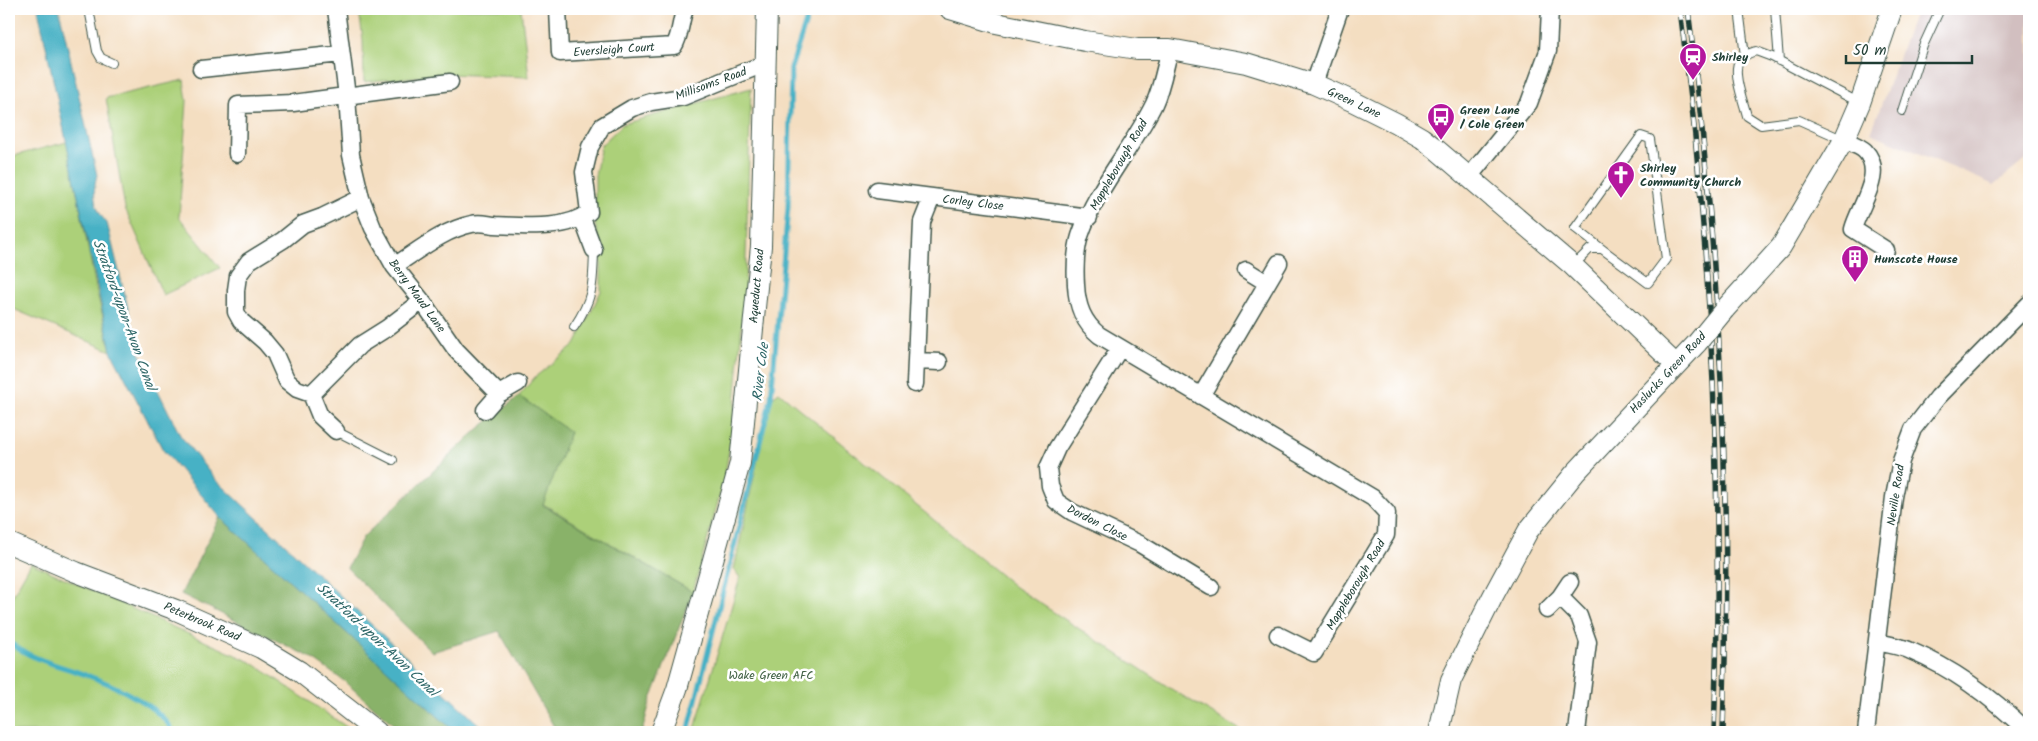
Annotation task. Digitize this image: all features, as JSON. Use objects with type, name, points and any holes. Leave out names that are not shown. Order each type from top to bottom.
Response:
[{"type":"street","name":"Berry Maud Lane","points":[[336,9],[347,96],[351,155],[361,198],[373,228],[394,266],[422,301],[456,350],[499,394]]},
{"type":"street","name":"Eversleigh Court","points":[[558,9],[560,53],[674,46],[678,39],[681,18],[685,9]]},
{"type":"street","name":"Aqueduct Road","points":[[661,732],[679,680],[740,463],[761,246],[767,9]]},
{"type":"street","name":"Green Lane","points":[[950,9],[1108,45],[1137,49],[1170,49],[1246,63],[1314,84],[1396,123],[1422,138],[1469,176],[1573,266],[1676,365]]},
{"type":"street","points":[[1314,84],[1340,9]]},
{"type":"street","points":[[1469,176],[1529,103],[1548,51],[1550,9]]},
{"type":"street","name":"Haslucks Green Road","points":[[1439,732],[1451,680],[1528,531],[1575,473],[1697,343],[1781,247],[1844,140],[1860,103],[1892,9]]},
{"type":"street","name":"Mappleborough Road","points":[[1170,49],[1154,102],[1133,142],[1101,191],[1080,236],[1076,259],[1077,300],[1083,317],[1090,327],[1120,348],[1373,498],[1387,513],[1386,535],[1314,653],[1278,635]]},
{"type":"street","points":[[201,69],[341,54]]},
{"type":"street","name":"Millisoms Road","points":[[582,218],[589,212],[584,172],[590,147],[602,126],[632,108],[651,102],[683,97],[766,63]]},
{"type":"street","points":[[237,154],[238,106],[293,104],[450,82]]},
{"type":"street","points":[[1844,140],[1864,150],[1871,160],[1874,172],[1853,229],[1886,250]]},
{"type":"street","points":[[878,190],[932,197]]},
{"type":"street","name":"Corley Close","points":[[915,384],[922,222],[932,197],[1089,217]]},
{"type":"street","points":[[336,431],[320,416],[311,394],[297,389],[288,381],[274,354],[264,342],[240,321],[236,312],[236,290],[238,276],[249,261],[283,240],[303,224],[361,198]]},
{"type":"street","points":[[394,266],[453,229],[474,223],[528,226],[549,225],[582,218],[594,250]]},
{"type":"street","points":[[1201,396],[1279,263]]},
{"type":"street","points":[[1246,270],[1267,283]]},
{"type":"street","points":[[311,394],[360,345],[388,328],[422,301]]},
{"type":"street","name":"Neville Road","points":[[1866,732],[1894,497],[1901,461],[1913,429],[1938,397],[2029,304]]},
{"type":"street","name":"Dordon Close","points":[[1120,348],[1056,448],[1048,468],[1050,486],[1056,500],[1072,512],[1140,544],[1211,587]]},
{"type":"street","points":[[917,361],[939,362]]},
{"type":"street","points":[[485,410],[499,394],[518,383]]},
{"type":"street","name":"Peterbrook Road","points":[[9,542],[76,572],[176,610],[261,648],[299,671],[377,732]]},
{"type":"street","points":[[1547,610],[1560,597],[1570,582]]},
{"type":"street","points":[[1560,597],[1579,616],[1588,642],[1577,732]]},
{"type":"street","points":[[1878,642],[1910,650],[1957,676],[2012,717],[2028,732]]},
{"type":"lane","points":[[89,9],[97,51],[101,58],[112,63]]},
{"type":"lane","points":[[1740,9],[1745,56]]},
{"type":"lane","points":[[1775,9],[1779,62]]},
{"type":"lane","points":[[1902,111],[1922,46],[1940,9]]},
{"type":"lane","points":[[1844,140],[1799,120],[1761,125],[1747,116],[1736,72],[1739,62],[1745,56],[1756,51],[1860,103]]},
{"type":"lane","points":[[1573,266],[1590,249],[1602,249],[1648,282],[1666,259],[1650,139],[1641,136],[1575,228],[1602,249]]},
{"type":"lane","points":[[574,327],[585,312],[593,286],[594,250]]},
{"type":"lane","points":[[336,431],[393,460]]},
{"type":"shaded area","points":[[1916,9],[2029,9],[2029,157],[1994,185],[1871,133]]},
{"type":"green space","points":[[359,9],[521,9],[529,77],[445,74],[364,82],[363,41]]},
{"type":"green space","points":[[184,80],[187,101],[179,217],[220,268],[163,295],[125,208],[106,98]]},
{"type":"green space","points":[[751,88],[745,289],[733,427],[724,480],[693,592],[543,504],[570,432],[519,396],[535,377],[575,345],[601,291],[601,250],[595,224],[595,176],[601,145],[623,124]]},
{"type":"green space","points":[[67,142],[96,288],[111,351],[9,307],[9,157]]},
{"type":"green space","name":"Wake Green AFC","points":[[779,392],[1015,587],[1176,692],[1244,732],[694,732],[740,578],[734,569],[771,398]]},
{"type":"green space","points":[[519,396],[570,432],[543,505],[693,592],[650,702],[642,732],[557,732],[499,631],[432,652],[347,568],[363,537],[477,430]]},
{"type":"green space","points":[[220,517],[455,732],[402,732],[344,681],[310,657],[181,594]]},
{"type":"green space","points":[[31,563],[251,662],[354,732],[9,732],[9,602]]},
{"type":"water","name":"Stratford-upon-Avon Canal","points":[[38,9],[59,9],[97,175],[95,200],[99,212],[107,223],[139,352],[180,435],[214,478],[487,732],[455,732],[220,517],[163,450],[111,351]]},
{"type":"waterway","name":"River Cole","points":[[688,732],[771,398],[788,208],[791,68],[810,9]]},
{"type":"waterway","points":[[9,642],[27,654],[89,676],[137,698],[159,714],[168,723],[173,732]]},
{"type":"railway","points":[[1680,9],[1702,210],[1712,359],[1717,509],[1714,732]]},
{"type":"railway","points":[[1688,9],[1708,189],[1720,370],[1726,551],[1723,732]]},
{"type":"place","name":"Shirley","points":[[1693,81]]},
{"type":"place","name":"Green Lane / Cole Green","points":[[1441,141]]},
{"type":"place","name":"Shirley Community Church","points":[[1621,199]]},
{"type":"place","name":"Hunscote House","points":[[1855,283]]}]
